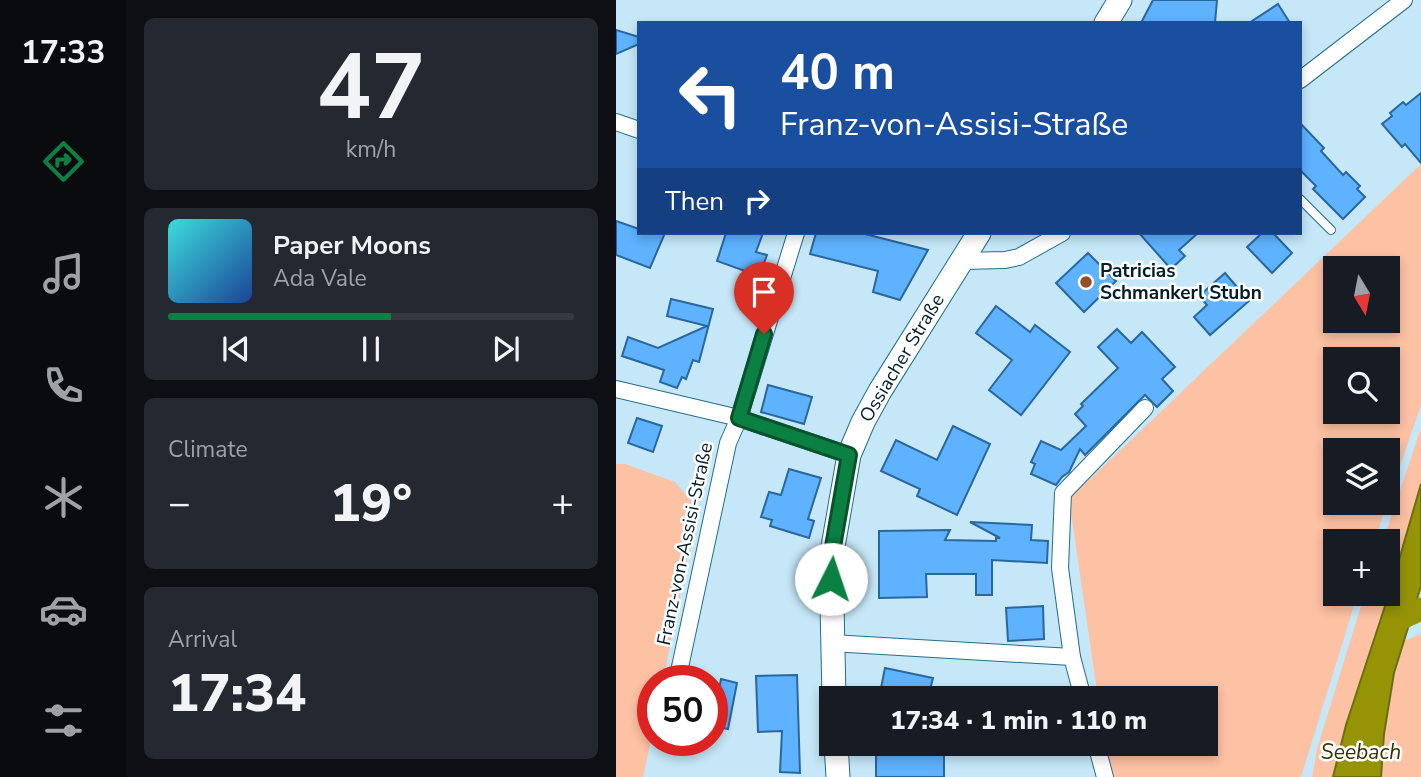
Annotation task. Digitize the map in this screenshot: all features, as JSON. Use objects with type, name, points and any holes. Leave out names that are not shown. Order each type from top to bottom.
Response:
[{"type":"main road","points":[[1107,21],[1120,0]]},
{"type":"main road","name":"Ossiacher Straße","points":[[833,686],[831,558],[849,455],[869,411],[978,235]]},
{"type":"main road","points":[[837,756],[838,777]]},
{"type":"street","points":[[1302,77],[1404,0]]},
{"type":"street","points":[[616,122],[637,129]]},
{"type":"street","name":"Franz-von-Assisi-Straße","points":[[680,665],[728,443],[739,418],[795,235]]},
{"type":"street","points":[[961,261],[1019,257],[1058,235]]},
{"type":"street","points":[[616,389],[739,418],[849,455]]},
{"type":"street","points":[[1080,686],[1072,657],[1060,568],[1063,494],[1145,408]]},
{"type":"street","points":[[831,643],[1072,657]]},
{"type":"street","points":[[1099,756],[1105,777]]},
{"type":"lane","points":[[1302,201],[1331,230]]},
{"type":"shaded area","points":[[1421,164],[1421,405],[1400,466],[1400,438],[1323,438],[1323,515],[1383,515],[1379,529],[1323,529],[1323,606],[1354,606],[1301,777],[1114,777],[1108,756],[1218,756],[1218,686],[1096,686],[1069,499],[1323,257],[1323,333],[1400,333],[1400,256],[1324,256]]},
{"type":"shaded area","points":[[1421,428],[1421,484],[1400,556],[1400,529],[1387,529],[1392,515],[1400,515],[1400,490]]},
{"type":"shaded area","points":[[616,464],[625,464],[675,482],[693,503],[694,524],[666,665],[637,665],[637,756],[648,756],[643,777],[616,777]]},
{"type":"shaded area","points":[[1361,606],[1385,606],[1346,725],[1333,777],[1312,777],[1317,749]]},
{"type":"shaded area","points":[[1421,634],[1421,777],[1381,777],[1388,708],[1399,658],[1404,641]]},
{"type":"water","name":"Seebach","points":[[1421,484],[1421,586],[1394,673],[1384,734],[1381,777],[1333,777],[1346,725],[1385,606],[1400,606],[1400,556]]},
{"type":"building","points":[[1153,0],[1217,0],[1215,21],[1142,21]]},
{"type":"building","points":[[1278,4],[1289,21],[1252,21]]},
{"type":"building","points":[[616,30],[637,36],[637,45],[616,54]]},
{"type":"building","points":[[1421,93],[1421,163],[1405,144],[1402,147],[1382,124],[1403,102],[1406,105]]},
{"type":"building","points":[[1302,125],[1324,148],[1321,151],[1343,175],[1346,172],[1360,186],[1357,189],[1365,197],[1343,219],[1313,189],[1316,186],[1302,172]]},
{"type":"building","points":[[616,221],[637,228],[637,235],[664,235],[650,268],[616,255]]},
{"type":"building","points":[[725,235],[762,235],[756,252],[767,255],[759,276],[717,261]]},
{"type":"building","points":[[815,235],[869,235],[928,250],[900,300],[873,292],[878,271],[810,254]]},
{"type":"building","points":[[1141,235],[1196,235],[1179,250],[1185,256],[1171,269]]},
{"type":"building","points":[[1260,235],[1275,235],[1292,253],[1272,273],[1247,247]]},
{"type":"building","name":"Patricias Schmankerl Stubn","points":[[1088,253],[1116,281],[1084,312],[1056,283]]},
{"type":"building","points":[[1225,273],[1249,301],[1210,335],[1194,317],[1207,305],[1199,296]]},
{"type":"building","points":[[671,299],[713,309],[699,362],[693,360],[686,379],[682,377],[677,388],[660,382],[664,370],[622,356],[628,337],[658,348],[707,326],[667,316]]},
{"type":"building","points":[[996,306],[1030,332],[1035,325],[1070,352],[1021,415],[989,390],[1012,360],[976,333]]},
{"type":"building","points":[[1117,329],[1131,343],[1142,332],[1175,367],[1162,379],[1173,391],[1157,407],[1145,395],[1085,455],[1080,449],[1069,472],[1056,485],[1031,474],[1035,464],[1031,462],[1041,441],[1061,450],[1086,426],[1075,414],[1083,406],[1081,404],[1118,368],[1098,347]]},
{"type":"building","points":[[768,385],[812,397],[804,424],[761,412]]},
{"type":"building","points":[[637,418],[662,426],[653,452],[628,443]]},
{"type":"building","points":[[953,426],[990,444],[957,515],[917,496],[920,489],[881,471],[896,440],[937,460]]},
{"type":"building","points":[[789,469],[821,478],[808,519],[814,521],[809,538],[770,526],[772,520],[761,517],[769,492],[781,495]]},
{"type":"building","points":[[970,522],[1032,525],[1031,540],[1048,541],[1047,563],[992,560],[992,595],[976,595],[976,574],[926,574],[927,597],[879,598],[879,531],[950,530],[945,540],[996,541],[996,538],[1000,538]]},
{"type":"building","points":[[1043,606],[1044,639],[1008,641],[1006,608]]},
{"type":"building","points":[[885,668],[933,678],[931,686],[881,686]]},
{"type":"building","points":[[797,675],[800,773],[780,772],[782,731],[758,732],[756,676]]},
{"type":"building","points":[[728,681],[737,683],[728,729]]},
{"type":"building","points":[[876,756],[944,756],[944,777],[876,777]]},
{"type":"waterway","points":[[1397,620],[1421,609]]},
{"type":"place","name":"Patricias Schmankerl Stubn","points":[[1086,282]]},
{"type":"route","points":[[764,334],[739,418],[849,455],[831,558],[831,579]]}]
